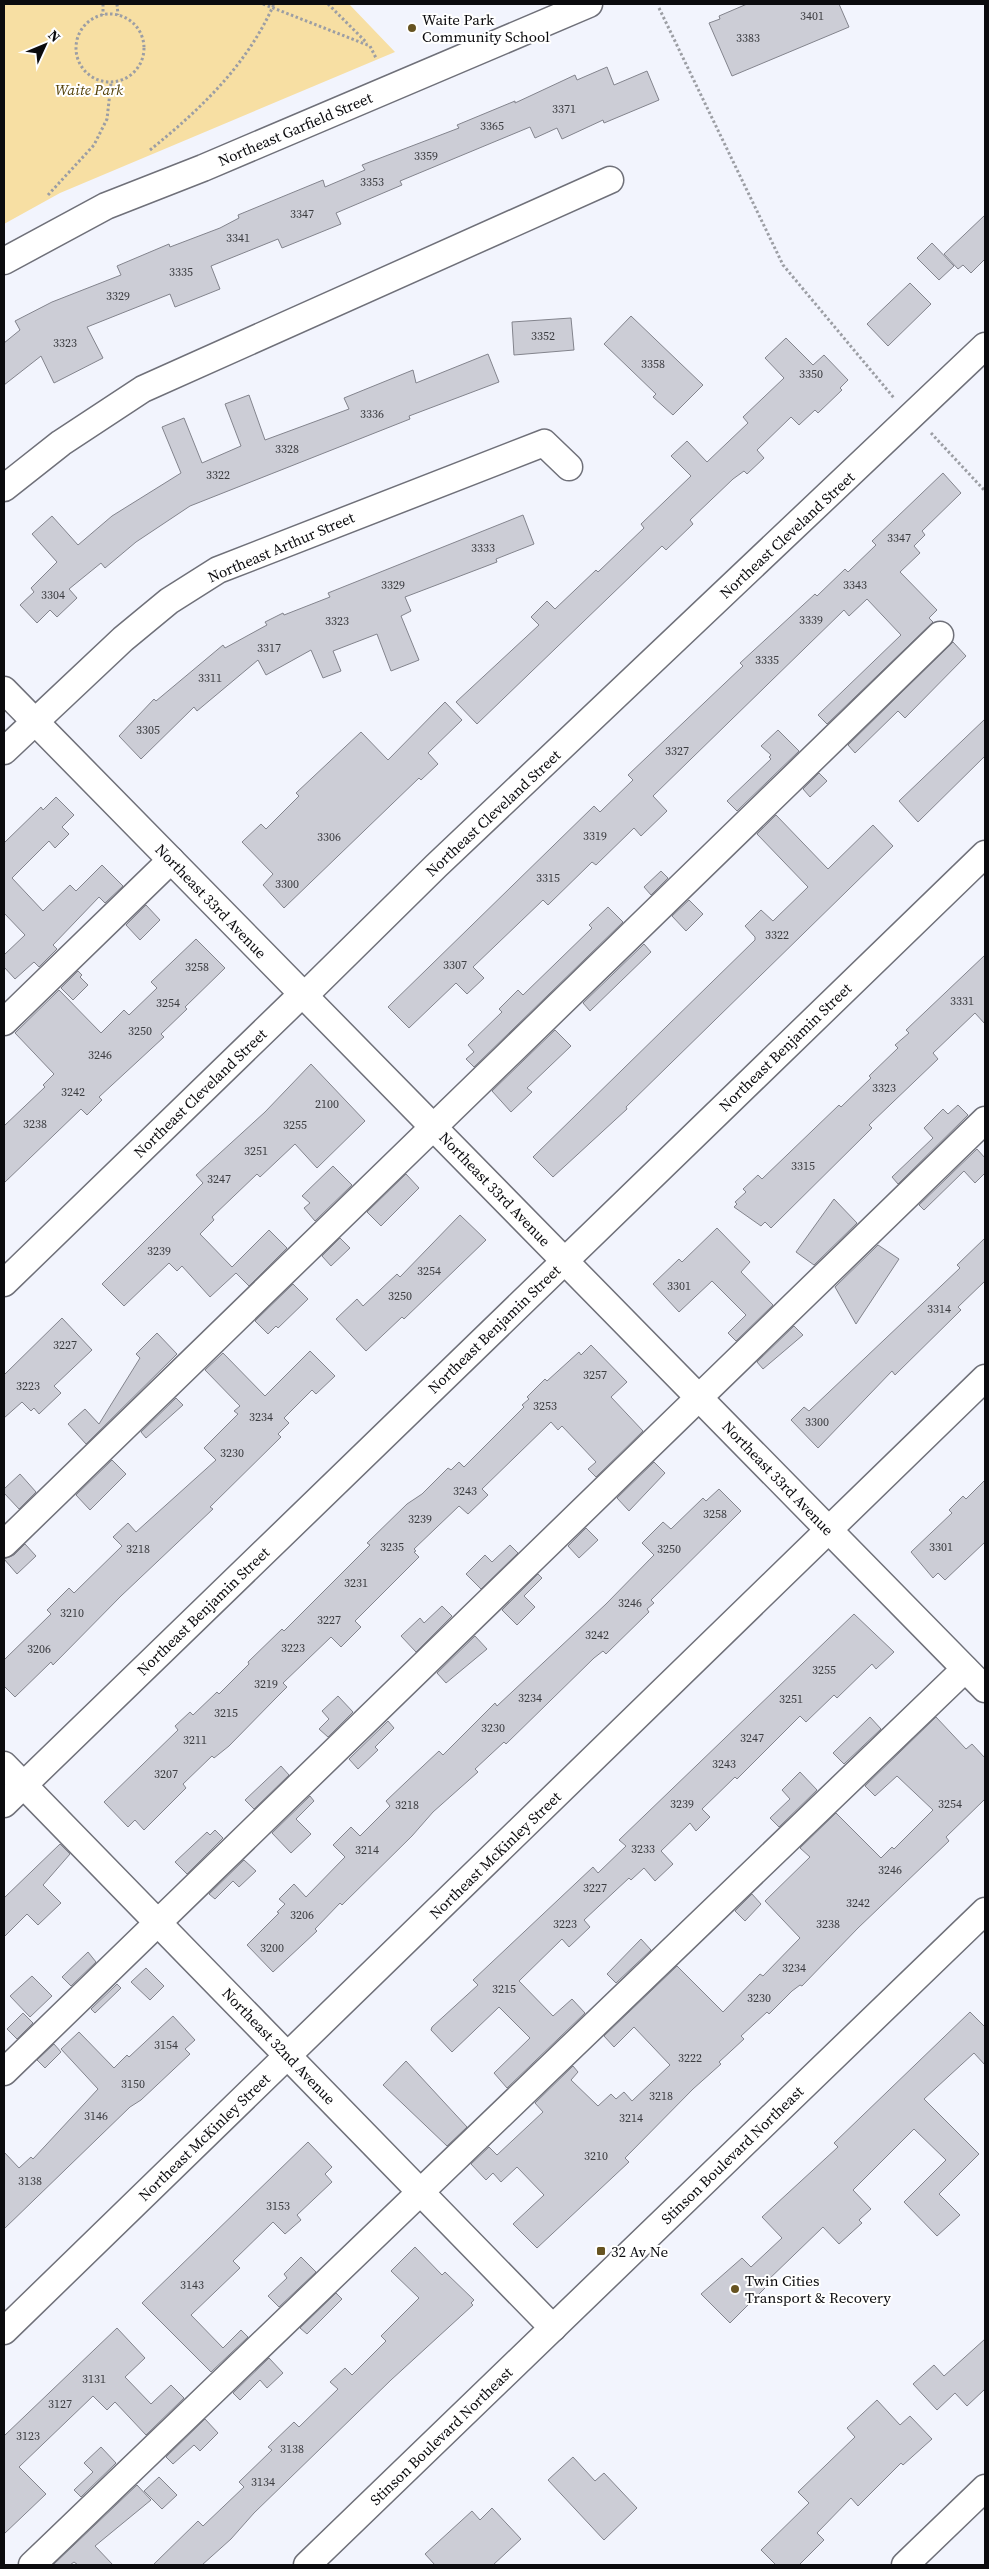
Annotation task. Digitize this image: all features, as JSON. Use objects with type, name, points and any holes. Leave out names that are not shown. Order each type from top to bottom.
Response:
[{"type":"street","name":"Northeast Garfield Street","points":[[4,261],[106,206],[204,168],[589,4]]},
{"type":"street","points":[[4,488],[60,443],[144,389],[610,180]]},
{"type":"street","name":"Northeast Cleveland Street","points":[[4,1284],[297,999],[304,996],[436,866],[912,418],[985,346]]},
{"type":"street","name":"Northeast Arthur Street","points":[[4,751],[35,721],[42,718],[123,639],[161,608],[218,570],[544,442],[569,467]]},
{"type":"street","points":[[4,1544],[940,635]]},
{"type":"street","name":"Northeast 33rd Avenue","points":[[4,690],[985,1689]]},
{"type":"street","name":"Northeast Benjamin Street","points":[[4,1804],[985,854]]},
{"type":"street","points":[[4,1022],[171,860]]},
{"type":"street","points":[[4,2072],[985,1120]]},
{"type":"street","name":"Northeast McKinley Street","points":[[4,2331],[985,1378]]},
{"type":"street","points":[[32,2565],[419,2191],[965,1669]]},
{"type":"street","name":"Northeast 32nd Avenue","points":[[4,1765],[289,2055],[553,2328]]},
{"type":"street","name":"Stinson Boulevard Northeast","points":[[307,2565],[985,1911]]},
{"type":"street","points":[[906,2565],[985,2488]]},
{"type":"path","points":[[103,4],[103,15]]},
{"type":"path","points":[[117,4],[118,15]]},
{"type":"path","points":[[263,4],[274,6],[370,46]]},
{"type":"path","points":[[328,4],[370,46],[376,58]]},
{"type":"path","points":[[150,150],[184,122],[220,88],[248,53],[274,6]]},
{"type":"path","points":[[659,8],[783,265],[912,418],[932,434],[985,491]]},
{"type":"path","points":[[103,15],[118,15],[128,19],[136,26],[142,35],[144,52],[139,67],[132,75],[111,83],[90,76],[78,58],[76,47],[84,26],[92,19],[103,15]]},
{"type":"path","points":[[48,195],[94,145],[107,119],[111,83]]},
{"type":"green space","name":"Waite Park","points":[[4,4],[349,4],[395,52],[60,193],[4,224]]},
{"type":"building","points":[[747,4],[839,4],[849,27],[732,76],[709,23],[720,19],[719,16]]},
{"type":"building","points":[[607,67],[614,85],[647,71],[659,100],[604,123],[603,120],[562,139],[557,128],[535,138],[530,127],[400,181],[402,185],[336,213],[341,224],[282,248],[278,239],[211,266],[220,289],[175,307],[170,294],[87,327],[103,358],[54,383],[41,356],[4,385],[4,343],[20,330],[15,321],[52,302],[121,275],[117,266],[169,244],[170,247],[220,228],[239,218],[238,215],[323,180],[325,187],[365,170],[362,165],[459,128],[457,125],[515,101],[515,103],[575,75],[577,80]]},
{"type":"building","points":[[985,215],[985,259],[971,273],[963,265],[958,269],[944,254]]},
{"type":"building","points":[[932,243],[954,266],[939,280],[917,258]]},
{"type":"building","points":[[910,283],[931,304],[888,346],[867,324]]},
{"type":"building","points":[[631,316],[703,385],[673,415],[653,397],[656,394],[604,344]]},
{"type":"building","points":[[571,318],[574,350],[514,355],[512,322]]},
{"type":"building","points":[[786,338],[813,365],[824,355],[848,380],[840,388],[842,390],[818,413],[815,410],[799,425],[791,417],[757,450],[764,458],[747,474],[744,471],[733,479],[690,520],[693,524],[666,550],[662,546],[477,724],[456,702],[539,625],[531,617],[547,601],[555,609],[596,570],[598,572],[644,528],[641,524],[691,476],[671,456],[687,441],[707,462],[748,423],[743,417],[784,378],[765,358]]},
{"type":"building","points":[[488,354],[499,382],[409,416],[410,419],[190,506],[136,542],[105,568],[101,563],[69,589],[77,598],[57,617],[50,610],[37,623],[20,605],[34,592],[31,588],[57,562],[32,534],[52,516],[78,545],[112,516],[181,473],[162,427],[184,418],[202,463],[241,446],[225,404],[249,395],[265,440],[349,409],[344,398],[413,370],[416,383]]},
{"type":"building","points":[[943,473],[961,493],[922,531],[925,535],[914,546],[920,553],[900,572],[937,610],[929,618],[933,622],[827,724],[818,715],[901,635],[867,599],[849,616],[844,610],[653,796],[667,811],[641,836],[634,828],[596,865],[592,862],[548,905],[543,900],[473,967],[484,978],[467,994],[456,983],[409,1028],[388,1007],[594,806],[600,812],[633,780],[628,775],[743,666],[740,663],[815,594],[817,596],[845,569],[848,572],[876,545],[872,541]]},
{"type":"building","points":[[523,515],[534,544],[496,559],[497,562],[405,597],[411,611],[401,616],[419,660],[391,671],[377,634],[333,651],[341,671],[323,678],[311,650],[266,675],[258,660],[197,711],[194,707],[141,759],[119,736],[154,699],[156,701],[223,645],[225,648],[267,625],[265,622],[283,613],[284,615],[330,597],[328,593]]},
{"type":"building","points":[[953,642],[966,656],[905,718],[898,711],[855,753],[848,745]]},
{"type":"building","points":[[445,702],[462,720],[428,753],[438,764],[421,780],[419,778],[284,908],[263,885],[273,874],[242,842],[261,824],[266,829],[299,796],[296,793],[361,732],[388,760]]},
{"type":"building","points":[[985,719],[985,756],[918,822],[899,801]]},
{"type":"building","points":[[778,730],[799,751],[737,811],[727,801],[771,759],[769,757],[771,755],[761,746]]},
{"type":"building","points":[[819,773],[827,781],[810,797],[803,789]]},
{"type":"building","points":[[56,797],[74,815],[62,827],[69,834],[55,848],[49,841],[12,878],[43,911],[70,885],[76,891],[102,865],[123,886],[105,903],[99,897],[53,945],[57,949],[39,967],[34,962],[15,979],[4,967],[4,955],[25,935],[4,913],[4,843],[41,807],[43,810]]},
{"type":"building","points":[[776,815],[828,869],[873,825],[893,846],[626,1107],[627,1109],[553,1177],[533,1157],[755,940],[755,937],[745,926],[761,910],[773,921],[808,887],[757,834]]},
{"type":"building","points":[[661,871],[668,878],[651,895],[644,887]]},
{"type":"building","points":[[689,900],[703,914],[686,931],[672,916]]},
{"type":"building","points":[[146,905],[160,920],[140,940],[126,925]]},
{"type":"building","points":[[608,907],[623,922],[474,1067],[466,1059],[474,1052],[468,1045],[502,1012],[499,1009],[518,990],[523,995],[592,928],[589,925]]},
{"type":"building","points":[[196,939],[225,968],[185,1007],[187,1009],[161,1034],[164,1037],[99,1097],[102,1100],[87,1115],[81,1109],[4,1183],[4,1126],[45,1087],[43,1085],[54,1074],[15,1033],[59,990],[101,1033],[124,1010],[129,1015],[157,988],[151,982]]},
{"type":"building","points":[[644,944],[651,952],[590,1011],[583,1003]]},
{"type":"building","points":[[985,955],[985,1024],[975,1013],[933,1053],[938,1059],[869,1125],[872,1128],[771,1228],[765,1222],[761,1226],[734,1207],[737,1204],[735,1202],[746,1192],[743,1189],[758,1175],[762,1179],[839,1105],[841,1107],[871,1078],[869,1076],[898,1048],[895,1045],[909,1033],[906,1030]]},
{"type":"building","points":[[78,971],[82,975],[80,977],[88,985],[73,1000],[61,988]]},
{"type":"building","points":[[555,1030],[571,1046],[527,1088],[532,1092],[511,1112],[492,1091]]},
{"type":"building","points":[[311,1064],[365,1121],[317,1168],[295,1144],[260,1177],[257,1174],[212,1217],[214,1220],[200,1234],[232,1267],[269,1230],[287,1248],[249,1286],[236,1273],[210,1297],[182,1266],[177,1271],[169,1263],[124,1306],[102,1284],[203,1183],[196,1175],[265,1112]]},
{"type":"building","points":[[958,1105],[968,1115],[898,1184],[892,1177],[933,1138],[924,1128],[943,1109],[948,1114]]},
{"type":"building","points":[[977,1149],[985,1158],[985,1173],[975,1183],[964,1171],[924,1210],[919,1205]]},
{"type":"building","points":[[333,1166],[352,1185],[315,1221],[304,1208],[310,1203],[302,1196]]},
{"type":"building","points":[[406,1174],[419,1188],[381,1226],[367,1212]]},
{"type":"building","points":[[834,1199],[857,1223],[814,1265],[796,1252]]},
{"type":"building","points":[[460,1215],[486,1240],[404,1319],[402,1317],[366,1351],[336,1319],[357,1299],[363,1306],[397,1274],[400,1277]]},
{"type":"building","points":[[717,1228],[750,1262],[741,1272],[773,1305],[736,1341],[728,1333],[746,1315],[712,1281],[679,1312],[653,1284],[679,1259],[682,1262]]},
{"type":"building","points":[[340,1238],[350,1248],[331,1266],[322,1256]]},
{"type":"building","points":[[985,1238],[985,1281],[958,1307],[961,1310],[895,1375],[892,1371],[818,1448],[791,1420],[804,1407],[809,1411],[960,1268],[957,1265]]},
{"type":"building","points":[[878,1245],[899,1259],[856,1324],[835,1287]]},
{"type":"building","points":[[293,1284],[308,1299],[278,1328],[276,1326],[268,1334],[255,1321]]},
{"type":"building","points":[[62,1318],[92,1350],[54,1386],[61,1393],[39,1414],[34,1408],[31,1411],[22,1402],[4,1418],[4,1375]]},
{"type":"building","points":[[794,1326],[803,1335],[763,1369],[757,1362]]},
{"type":"building","points":[[157,1333],[177,1354],[86,1444],[68,1424],[85,1409],[99,1424],[140,1358],[136,1354]]},
{"type":"building","points":[[591,1345],[627,1382],[611,1397],[643,1431],[596,1477],[588,1469],[596,1462],[562,1426],[558,1430],[551,1422],[482,1489],[488,1495],[468,1514],[459,1506],[414,1549],[416,1551],[414,1552],[419,1557],[355,1621],[361,1627],[341,1647],[331,1637],[283,1683],[287,1687],[229,1746],[214,1758],[212,1756],[183,1784],[186,1788],[144,1830],[135,1820],[128,1827],[104,1802],[178,1730],[175,1726],[190,1712],[193,1715],[217,1692],[219,1694],[249,1664],[248,1662],[282,1629],[284,1631],[370,1545],[367,1543],[407,1504],[422,1494],[448,1468],[451,1470],[459,1462],[464,1467],[524,1407],[522,1405],[529,1399],[527,1397],[545,1379],[547,1381],[579,1352],[581,1355]]},
{"type":"building","points":[[310,1351],[335,1376],[316,1394],[312,1390],[284,1418],[289,1423],[278,1434],[281,1437],[210,1507],[213,1509],[121,1596],[53,1665],[51,1662],[15,1697],[4,1686],[4,1660],[51,1614],[47,1610],[69,1588],[74,1593],[122,1546],[113,1537],[128,1523],[136,1532],[216,1460],[204,1448],[238,1414],[234,1411],[240,1406],[205,1370],[223,1353],[265,1396]]},
{"type":"building","points":[[176,1398],[183,1405],[146,1438],[141,1432]]},
{"type":"building","points":[[112,1460],[126,1474],[90,1510],[76,1495]]},
{"type":"building","points":[[654,1462],[665,1473],[629,1511],[617,1498]]},
{"type":"building","points":[[20,1474],[36,1492],[19,1509],[4,1493],[4,1489]]},
{"type":"building","points":[[985,1480],[985,1542],[945,1580],[938,1573],[933,1578],[911,1552],[952,1513],[949,1510],[963,1496],[966,1499]]},
{"type":"building","points":[[719,1489],[741,1511],[651,1600],[654,1603],[647,1609],[649,1612],[606,1654],[603,1651],[594,1658],[506,1744],[504,1742],[475,1769],[478,1772],[433,1812],[412,1836],[342,1905],[340,1903],[315,1929],[317,1931],[273,1972],[247,1945],[279,1913],[277,1912],[285,1904],[279,1899],[294,1884],[306,1897],[345,1857],[333,1845],[351,1827],[360,1836],[390,1806],[386,1801],[406,1782],[439,1751],[443,1755],[495,1703],[497,1706],[606,1604],[654,1555],[642,1543],[663,1522],[671,1529],[703,1498],[706,1501]]},
{"type":"building","points":[[586,1528],[598,1540],[579,1558],[568,1546]]},
{"type":"building","points":[[25,1544],[36,1556],[17,1574],[4,1559],[14,1555]]},
{"type":"building","points":[[510,1545],[518,1553],[481,1589],[466,1574],[485,1555],[492,1562]]},
{"type":"building","points":[[538,1574],[542,1578],[524,1596],[535,1607],[517,1625],[502,1610]]},
{"type":"building","points":[[442,1606],[452,1616],[416,1652],[401,1636],[420,1618],[424,1623]]},
{"type":"building","points":[[854,1614],[894,1652],[876,1669],[872,1664],[837,1698],[834,1695],[806,1722],[800,1716],[737,1779],[735,1777],[702,1809],[710,1817],[696,1831],[690,1823],[661,1851],[673,1864],[655,1881],[644,1868],[631,1880],[629,1878],[584,1920],[590,1927],[569,1947],[562,1939],[519,1981],[553,2016],[572,1999],[585,2013],[507,2088],[494,2073],[530,2038],[499,2007],[452,2052],[431,2030],[478,1985],[473,1980],[593,1867],[598,1873],[626,1846],[619,1840]]},
{"type":"building","points":[[475,1636],[487,1649],[446,1683],[437,1673]]},
{"type":"building","points":[[338,1696],[353,1712],[328,1737],[319,1729],[329,1719],[322,1711]]},
{"type":"building","points":[[870,1717],[881,1729],[844,1764],[833,1753]]},
{"type":"building","points":[[936,1717],[966,1749],[972,1744],[985,1758],[985,1799],[946,1837],[949,1841],[858,1928],[802,1986],[800,1985],[792,1991],[769,2014],[767,2012],[741,2036],[744,2039],[719,2062],[721,2064],[693,2089],[625,2158],[629,2162],[537,2248],[513,2224],[544,2195],[517,2167],[501,2182],[493,2173],[486,2180],[471,2164],[489,2147],[497,2155],[543,2112],[535,2103],[573,2066],[578,2072],[571,2080],[598,2106],[611,2094],[616,2099],[624,2092],[632,2101],[670,2065],[634,2027],[614,2047],[604,2036],[677,1966],[723,2012],[760,1974],[763,1976],[800,1938],[765,1901],[810,1857],[800,1848],[836,1813],[881,1858],[892,1847],[894,1849],[933,1810],[897,1776],[875,1796],[865,1786]]},
{"type":"building","points":[[388,1721],[394,1728],[375,1747],[378,1750],[358,1769],[349,1759]]},
{"type":"building","points":[[281,1766],[289,1775],[254,1809],[245,1800]]},
{"type":"building","points":[[800,1772],[817,1790],[779,1827],[770,1818],[790,1799],[782,1790]]},
{"type":"building","points":[[310,1796],[314,1801],[296,1819],[311,1834],[291,1853],[272,1833]]},
{"type":"building","points":[[215,1830],[223,1838],[187,1874],[175,1862],[207,1832],[210,1835]]},
{"type":"building","points":[[60,1844],[70,1854],[43,1885],[61,1903],[38,1925],[27,1914],[4,1937],[4,1898]]},
{"type":"building","points":[[244,1860],[256,1871],[239,1887],[233,1881],[215,1899],[209,1894]]},
{"type":"building","points":[[752,1894],[761,1904],[745,1921],[735,1911]]},
{"type":"building","points":[[641,1939],[651,1950],[616,1983],[607,1974]]},
{"type":"building","points":[[88,1952],[96,1962],[71,1986],[62,1977]]},
{"type":"building","points":[[146,1968],[164,1986],[150,2000],[131,1982]]},
{"type":"building","points":[[32,1976],[52,1996],[30,2017],[10,1996]]},
{"type":"building","points":[[117,1984],[121,1988],[95,2013],[91,2009]]},
{"type":"building","points":[[970,2012],[985,2027],[985,2065],[974,2053],[924,2099],[979,2154],[939,2194],[960,2215],[937,2236],[904,2202],[946,2160],[914,2129],[853,2190],[871,2209],[859,2220],[862,2223],[839,2244],[823,2227],[766,2282],[769,2284],[730,2323],[701,2294],[742,2258],[751,2267],[782,2238],[762,2217],[838,2147],[834,2143]]},
{"type":"building","points":[[23,2013],[33,2023],[17,2039],[7,2029]]},
{"type":"building","points":[[173,2016],[195,2040],[185,2049],[190,2054],[141,2100],[130,2107],[4,2229],[4,2152],[19,2168],[31,2157],[33,2159],[98,2089],[61,2049],[79,2032],[114,2068],[127,2055],[129,2057]]},
{"type":"building","points":[[54,2044],[61,2052],[45,2068],[37,2060]]},
{"type":"building","points":[[406,2061],[467,2127],[447,2146],[383,2085]]},
{"type":"building","points":[[308,2142],[332,2167],[325,2174],[332,2182],[297,2215],[301,2220],[285,2234],[273,2222],[233,2261],[240,2268],[191,2315],[223,2348],[241,2330],[248,2337],[211,2372],[142,2303]]},
{"type":"building","points":[[415,2247],[442,2275],[445,2272],[474,2300],[471,2303],[473,2305],[391,2380],[254,2513],[231,2539],[202,2565],[153,2565],[198,2521],[203,2526],[244,2487],[239,2482],[272,2450],[268,2447],[294,2422],[299,2427],[338,2389],[330,2382],[345,2368],[352,2375],[386,2341],[381,2336],[419,2298],[391,2271]]},
{"type":"building","points":[[301,2257],[316,2272],[279,2307],[268,2296],[287,2278],[284,2274]]},
{"type":"building","points":[[336,2293],[342,2299],[307,2334],[300,2328]]},
{"type":"building","points":[[117,2328],[145,2358],[125,2377],[151,2404],[171,2385],[184,2398],[146,2435],[115,2402],[107,2410],[93,2396],[19,2467],[46,2494],[4,2534],[4,2436]]},
{"type":"building","points":[[985,2339],[985,2389],[967,2406],[955,2393],[937,2410],[913,2384],[934,2365],[944,2376]]},
{"type":"building","points":[[269,2358],[283,2373],[267,2388],[260,2380],[240,2400],[233,2393]]},
{"type":"building","points":[[877,2400],[900,2425],[910,2416],[932,2439],[903,2465],[901,2463],[858,2506],[851,2498],[817,2533],[824,2540],[799,2565],[776,2565],[761,2550],[809,2503],[798,2492],[855,2437],[847,2428]]},
{"type":"building","points":[[205,2419],[218,2433],[200,2451],[194,2445],[173,2464],[166,2457]]},
{"type":"building","points":[[101,2447],[116,2463],[81,2497],[74,2490],[93,2472],[84,2463]]},
{"type":"building","points":[[573,2457],[595,2481],[604,2473],[637,2508],[604,2540],[548,2480]]},
{"type":"building","points":[[159,2477],[177,2495],[162,2509],[144,2491]]},
{"type":"building","points":[[137,2485],[151,2500],[95,2546],[113,2565],[78,2565],[74,2562],[70,2565],[53,2565]]},
{"type":"building","points":[[492,2508],[521,2539],[493,2565],[435,2565],[425,2554],[472,2511],[480,2520]]},
{"type":"place","name":"Waite Park Community School","points":[[412,28]]},
{"type":"place","name":"32 Av Ne","points":[[601,2251]]},
{"type":"place","name":"Twin Cities Transport & Recovery","points":[[735,2289]]}]
